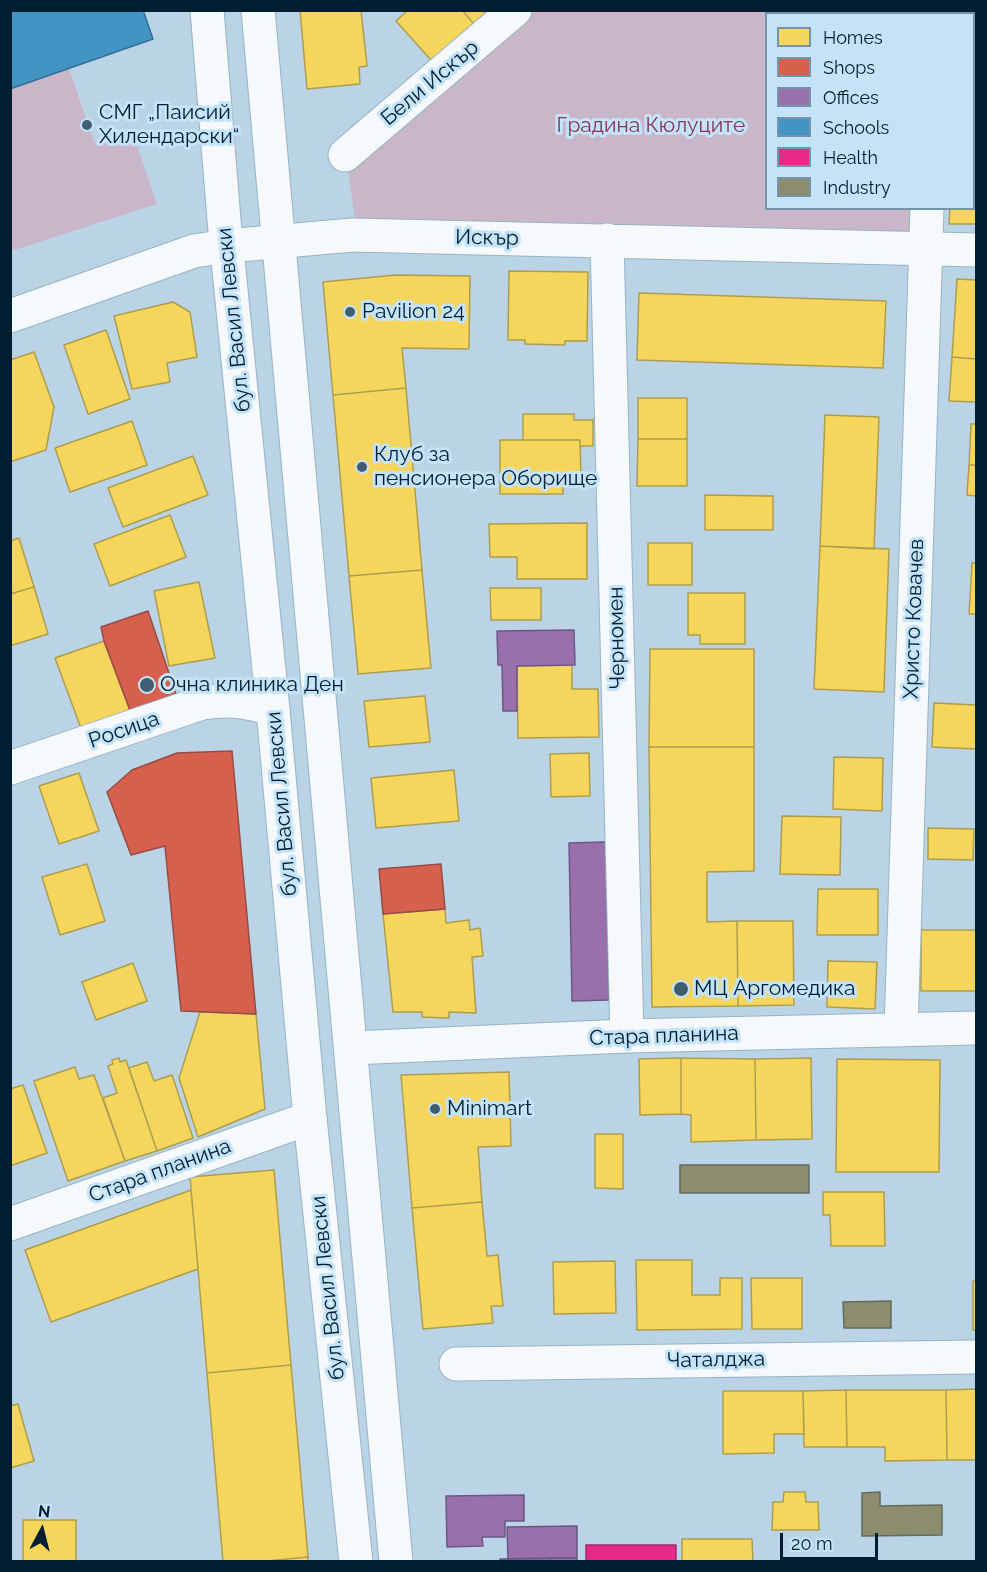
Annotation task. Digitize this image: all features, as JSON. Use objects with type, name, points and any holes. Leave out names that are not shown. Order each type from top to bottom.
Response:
[{"type":"street","name":"бул. Васил Левски","points":[[207,10],[227,246],[273,710],[310,1118],[356,1562]]},
{"type":"street","name":"бул. Васил Левски","points":[[258,10],[396,1562]]},
{"type":"street","name":"Бели Искър","points":[[345,155],[515,10]]},
{"type":"street","name":"Христо Ковачев","points":[[901,1030],[927,210]]},
{"type":"street","name":"Искър","points":[[10,316],[186,253],[227,246],[353,235],[976,250]]},
{"type":"street","name":"Черномен","points":[[607,240],[627,1036]]},
{"type":"street","name":"Росица","points":[[11,768],[202,703],[227,700],[253,703],[273,710]]},
{"type":"street","name":"Стара планина","points":[[351,1048],[627,1036],[976,1028]]},
{"type":"street","name":"Стара планина","points":[[10,1224],[310,1118]]},
{"type":"street","name":"Чаталджа","points":[[456,1364],[976,1357]]},
{"type":"green space","name":"Градина Кюлуците","points":[[516,11],[932,11],[765,12],[765,210],[927,210],[925,247],[357,234],[346,157]]},
{"type":"green space","points":[[69,68],[94,142],[131,129],[157,204],[11,251],[10,89]]},
{"type":"building: Homes","points":[[300,10],[361,10],[367,66],[359,67],[360,84],[307,89]]},
{"type":"building: Homes","points":[[408,10],[462,10],[474,24],[431,60],[396,21]]},
{"type":"building: Homes","points":[[462,10],[488,10],[474,24]]},
{"type":"building: Homes","points":[[955,10],[976,10],[976,84],[975,12],[955,12]]},
{"type":"building: Homes","points":[[975,84],[976,84],[975,118]]},
{"type":"building: Homes","points":[[976,150],[976,224],[949,224],[950,210],[975,210]]},
{"type":"building: Homes","points":[[509,271],[588,272],[587,341],[565,341],[565,345],[525,344],[525,340],[508,340]]},
{"type":"building: Homes","points":[[396,275],[470,276],[469,349],[402,348],[406,388],[333,395],[323,282]]},
{"type":"building: Homes","points":[[957,279],[976,280],[976,359],[952,357]]},
{"type":"building: Homes","points":[[639,293],[886,301],[883,368],[637,360]]},
{"type":"building: Homes","points":[[173,302],[190,312],[197,357],[167,363],[170,382],[132,389],[114,316]]},
{"type":"building: Homes","points":[[106,330],[130,399],[88,414],[64,345]]},
{"type":"building: Homes","points":[[34,352],[54,407],[46,450],[10,462],[10,360]]},
{"type":"building: Homes","points":[[952,357],[976,359],[976,402],[949,401]]},
{"type":"building: Homes","points":[[406,388],[422,570],[349,576],[333,395]]},
{"type":"building: Homes","points":[[638,398],[687,398],[687,439],[638,439]]},
{"type":"building: Homes","points":[[523,414],[574,414],[574,420],[593,420],[593,446],[580,446],[580,440],[523,440]]},
{"type":"building: Homes","points":[[825,415],[879,417],[874,549],[820,546]]},
{"type":"building: Homes","points":[[132,421],[147,465],[70,492],[55,448]]},
{"type":"building: Homes","points":[[971,424],[976,424],[976,465],[969,465]]},
{"type":"building: Homes","points":[[638,439],[687,439],[687,486],[637,486]]},
{"type":"building: Homes","points":[[500,440],[580,440],[581,479],[563,479],[563,494],[500,494]]},
{"type":"building: Homes","points":[[193,456],[208,495],[123,527],[108,488]]},
{"type":"building: Homes","points":[[969,465],[976,465],[976,496],[967,495]]},
{"type":"building: Homes","points":[[705,495],[773,496],[773,530],[705,530]]},
{"type":"building: Homes","points":[[170,515],[186,557],[110,586],[94,544]]},
{"type":"building: Homes","points":[[587,523],[587,579],[517,579],[517,557],[490,557],[489,524]]},
{"type":"building: Homes","points":[[19,538],[34,587],[10,594],[10,541]]},
{"type":"building: Homes","points":[[648,543],[692,543],[692,585],[648,585]]},
{"type":"building: Homes","points":[[820,546],[889,549],[884,692],[814,689]]},
{"type":"building: Homes","points":[[972,563],[976,563],[976,614],[969,614]]},
{"type":"building: Homes","points":[[422,570],[431,668],[358,674],[349,576]]},
{"type":"building: Homes","points":[[199,582],[215,658],[169,666],[154,591]]},
{"type":"building: Homes","points":[[34,587],[48,634],[10,646],[10,594]]},
{"type":"building: Homes","points":[[490,588],[541,588],[541,620],[491,620]]},
{"type":"building: Homes","points":[[688,593],[745,593],[745,644],[700,644],[700,635],[688,635]]},
{"type":"building: Homes","points":[[104,641],[131,713],[82,731],[55,658]]},
{"type":"building: Homes","points":[[650,649],[754,649],[754,747],[649,747]]},
{"type":"building: Homes","points":[[572,665],[572,689],[598,689],[599,737],[518,738],[517,666]]},
{"type":"building: Homes","points":[[425,696],[430,742],[369,747],[364,701]]},
{"type":"building: Homes","points":[[934,703],[976,705],[976,749],[932,747]]},
{"type":"building: Homes","points":[[649,747],[754,747],[754,871],[707,872],[707,922],[737,921],[738,1006],[652,1007]]},
{"type":"building: Homes","points":[[589,753],[590,796],[551,797],[550,754]]},
{"type":"building: Homes","points":[[834,757],[883,758],[882,811],[833,809]]},
{"type":"building: Homes","points":[[454,770],[459,821],[376,828],[371,778]]},
{"type":"building: Homes","points":[[79,773],[99,831],[59,844],[39,786]]},
{"type":"building: Homes","points":[[782,816],[841,817],[840,875],[780,874]]},
{"type":"building: Homes","points":[[928,828],[974,829],[973,860],[928,859]]},
{"type":"building: Homes","points":[[87,864],[105,921],[60,935],[42,877]]},
{"type":"building: Homes","points":[[818,889],[878,889],[878,935],[817,935]]},
{"type":"building: Homes","points":[[445,909],[446,923],[469,920],[470,930],[480,928],[483,956],[472,957],[476,1013],[449,1012],[449,1018],[422,1017],[422,1012],[393,1012],[383,914]]},
{"type":"building: Homes","points":[[737,921],[793,921],[794,1005],[738,1006]]},
{"type":"building: Homes","points":[[921,930],[976,930],[976,991],[921,991]]},
{"type":"building: Homes","points":[[828,961],[877,962],[875,1009],[827,1007]]},
{"type":"building: Homes","points":[[133,963],[147,1001],[96,1020],[82,982]]},
{"type":"building: Homes","points":[[200,1012],[256,1014],[265,1109],[198,1137],[179,1078]]},
{"type":"building: Homes","points":[[119,1058],[120,1062],[126,1060],[157,1151],[125,1161],[103,1098],[117,1093],[108,1066],[113,1064],[112,1060]]},
{"type":"building: Homes","points":[[681,1058],[755,1059],[756,1140],[691,1142],[691,1115],[681,1114]]},
{"type":"building: Homes","points":[[681,1058],[681,1114],[640,1115],[639,1059]]},
{"type":"building: Homes","points":[[811,1058],[812,1139],[756,1140],[755,1059]]},
{"type":"building: Homes","points":[[837,1059],[940,1060],[939,1172],[836,1172]]},
{"type":"building: Homes","points":[[147,1062],[154,1081],[172,1075],[193,1138],[157,1151],[129,1068]]},
{"type":"building: Homes","points":[[75,1067],[79,1079],[94,1075],[125,1161],[68,1181],[34,1081]]},
{"type":"building: Homes","points":[[509,1072],[511,1146],[478,1147],[482,1202],[412,1208],[401,1075]]},
{"type":"building: Homes","points":[[23,1085],[47,1153],[10,1166],[10,1089]]},
{"type":"building: Homes","points":[[595,1134],[623,1134],[623,1189],[595,1188]]},
{"type":"building: Homes","points":[[274,1170],[291,1365],[207,1373],[190,1177]]},
{"type":"building: Homes","points":[[191,1190],[198,1269],[51,1322],[25,1250]]},
{"type":"building: Homes","points":[[823,1192],[884,1192],[885,1246],[831,1246],[830,1215],[823,1215]]},
{"type":"building: Homes","points":[[482,1202],[487,1256],[498,1255],[503,1306],[491,1306],[493,1323],[423,1329],[412,1208]]},
{"type":"building: Homes","points":[[636,1260],[692,1260],[692,1295],[720,1295],[720,1278],[742,1278],[742,1329],[637,1330]]},
{"type":"building: Homes","points":[[615,1261],[616,1313],[554,1314],[553,1262]]},
{"type":"building: Homes","points":[[751,1278],[802,1278],[802,1329],[752,1329]]},
{"type":"building: Homes","points":[[973,1281],[976,1281],[976,1330],[973,1330]]},
{"type":"building: Homes","points":[[291,1365],[308,1557],[257,1562],[223,1562],[207,1373]]},
{"type":"building: Homes","points":[[976,1389],[976,1460],[947,1460],[946,1390]]},
{"type":"building: Homes","points":[[846,1390],[847,1447],[804,1447],[803,1391]]},
{"type":"building: Homes","points":[[846,1390],[946,1390],[947,1460],[885,1461],[885,1447],[847,1447]]},
{"type":"building: Homes","points":[[723,1391],[803,1391],[804,1434],[774,1434],[774,1453],[723,1454]]},
{"type":"building: Homes","points":[[18,1404],[34,1461],[10,1468],[10,1406]]},
{"type":"building: Homes","points":[[784,1492],[805,1492],[806,1502],[818,1502],[819,1530],[772,1530],[773,1502],[783,1502]]},
{"type":"building: Homes","points":[[23,1520],[76,1520],[76,1562],[23,1562]]},
{"type":"building: Homes","points":[[682,1539],[752,1539],[753,1562],[682,1562]]},
{"type":"building: Homes","points":[[308,1557],[308,1562],[257,1562]]},
{"type":"building: Shops","points":[[148,611],[177,697],[131,713],[101,627]]},
{"type":"building: Shops","points":[[232,751],[256,1014],[181,1011],[165,846],[131,855],[107,792],[132,770],[177,753]]},
{"type":"building: Shops","points":[[441,864],[445,909],[383,914],[379,869]]},
{"type":"building: Offices","points":[[574,630],[575,665],[517,666],[517,711],[503,711],[502,665],[498,665],[497,631]]},
{"type":"building: Offices","points":[[606,842],[609,1000],[572,1001],[569,843]]},
{"type":"building: Offices","points":[[524,1495],[524,1521],[505,1521],[505,1537],[482,1537],[483,1546],[447,1547],[446,1496]]},
{"type":"building: Offices","points":[[577,1526],[577,1558],[508,1559],[507,1527]]},
{"type":"building: Offices","points":[[551,1558],[551,1562],[500,1562],[500,1559]]},
{"type":"building: Offices","points":[[551,1558],[577,1558],[577,1562],[551,1562]]},
{"type":"building: Schools","points":[[14,10],[143,10],[153,39],[10,89],[10,12]]},
{"type":"building: Health","points":[[586,1545],[676,1545],[676,1562],[586,1562]]},
{"type":"building: Industry","points":[[680,1165],[809,1165],[809,1193],[680,1193]]},
{"type":"building: Industry","points":[[891,1301],[891,1328],[844,1328],[843,1302]]},
{"type":"building: Industry","points":[[880,1492],[880,1506],[942,1505],[942,1535],[862,1536],[862,1493]]},
{"type":"place","name":"СМГ „Паисий Хилендарски“","points":[[87,125]]},
{"type":"place","name":"Pavilion 24","points":[[350,312]]},
{"type":"place","name":"Клуб за пенсионера Оборище","points":[[362,467]]},
{"type":"place","name":"Очна клиника Ден","points":[[147,685]]},
{"type":"place","name":"МЦ Аргомедика","points":[[681,989]]},
{"type":"place","name":"Minimart","points":[[435,1109]]}]
